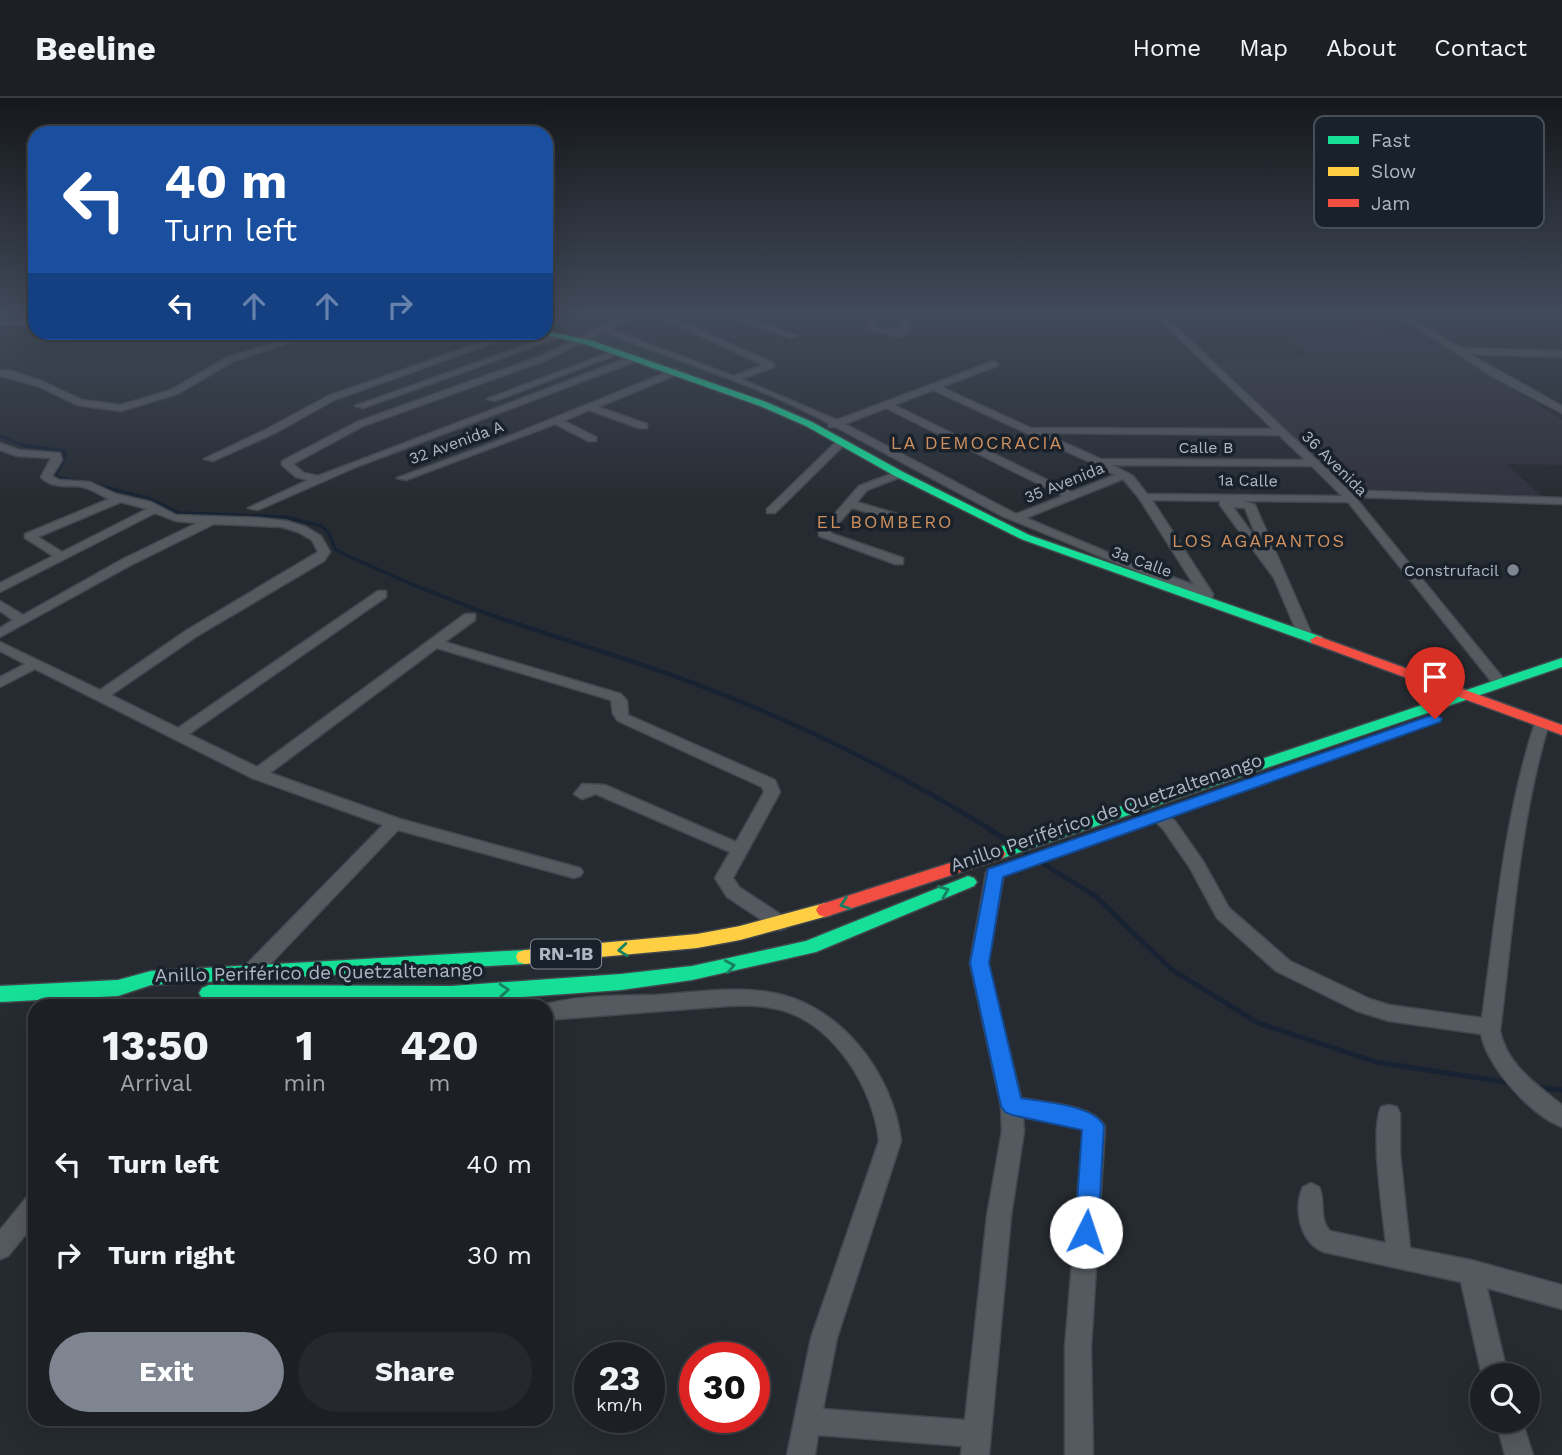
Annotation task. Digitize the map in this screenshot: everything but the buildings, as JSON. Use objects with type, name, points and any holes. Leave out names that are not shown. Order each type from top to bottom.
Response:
[{"type":"main road","name":"3a Calle","points":[[684,377],[818,430],[898,474],[1026,537],[1207,599],[1468,694]]},
{"type":"main road","name":"Anillo Periférico de Quetzaltenango","points":[[0,994],[118,988],[151,978],[649,948],[697,941],[780,923],[1003,852],[1562,662]]},
{"type":"main road","name":"Anillo Periférico de Quetzaltenango","points":[[1096,838],[1562,676]]},
{"type":"main road","points":[[1468,694],[1562,730]]},
{"type":"main road","name":"Anillo Periférico de Quetzaltenango","points":[[370,999],[583,985],[726,967],[809,947],[1005,869]]},
{"type":"main road","name":"Anillo Periférico de Quetzaltenango","points":[[118,988],[145,996]]},
{"type":"main road","name":"Anillo Periférico de Quetzaltenango","points":[[193,994],[223,999]]},
{"type":"street","points":[[21,377],[80,403],[130,407],[174,392],[199,377]]},
{"type":"street","points":[[209,460],[271,432],[331,398],[390,377]]},
{"type":"street","points":[[359,406],[441,377]]},
{"type":"street","points":[[318,479],[300,475],[286,463],[360,424],[490,377]]},
{"type":"street","points":[[492,400],[552,377]]},
{"type":"street","points":[[254,508],[318,479],[586,377]]},
{"type":"street","name":"32 Avenida A","points":[[402,478],[556,421],[662,377]]},
{"type":"street","points":[[818,430],[959,377]]},
{"type":"street","name":"36 Avenida","points":[[1224,377],[1349,496],[1500,683]]},
{"type":"street","points":[[1504,377],[1562,410]]},
{"type":"street","name":"3a Calle","points":[[734,378],[837,424],[1017,518],[1207,599]]},
{"type":"street","points":[[933,387],[1124,475],[1144,496],[1207,599]]},
{"type":"street","points":[[887,405],[1074,497]]},
{"type":"street","points":[[589,407],[643,426]]},
{"type":"street","points":[[556,421],[592,439]]},
{"type":"street","points":[[1030,430],[1281,432]]},
{"type":"street","points":[[771,511],[841,443]]},
{"type":"street","points":[[0,446],[18,453],[55,455],[57,460],[47,480],[87,485],[174,517],[209,522],[260,522],[301,528],[317,537],[323,546],[323,555],[192,633],[102,695]]},
{"type":"street","name":"Calle B","points":[[1098,462],[1314,463]]},
{"type":"street","points":[[898,474],[866,485],[823,533],[824,536],[899,561]]},
{"type":"street","name":"35 Avenida","points":[[1017,518],[1124,475]]},
{"type":"street","name":"1a Calle","points":[[1144,496],[1562,500]]},
{"type":"street","points":[[60,556],[29,536],[120,498]]},
{"type":"street","points":[[848,503],[931,527]]},
{"type":"street","points":[[1277,575],[1224,503],[1249,505],[1306,637]]},
{"type":"street","points":[[0,588],[155,509]]},
{"type":"street","points":[[0,633],[127,562],[209,522]]},
{"type":"street","points":[[178,734],[382,594]]},
{"type":"street","points":[[0,605],[23,621]]},
{"type":"street","points":[[258,774],[470,617]]},
{"type":"street","points":[[435,643],[615,697],[620,701],[622,718],[771,786],[772,792],[724,878],[733,892],[780,923]]},
{"type":"street","points":[[0,646],[258,774],[395,823],[574,872]]},
{"type":"street","points":[[0,683],[34,664]]},
{"type":"street","points":[[1542,723],[1517,827],[1491,1043],[1505,1067],[1562,1118]]},
{"type":"street","points":[[582,794],[589,788],[599,789],[740,850]]},
{"type":"street","points":[[1158,816],[1169,825],[1197,865],[1223,913],[1283,966],[1364,1005],[1388,1013],[1491,1027]]},
{"type":"street","points":[[251,972],[395,823]]},
{"type":"street","points":[[806,1422],[976,1444],[999,1216],[1013,1131],[1012,1106],[979,963],[1005,869]]},
{"type":"street","points":[[553,1011],[613,1004],[766,999],[794,1006],[818,1019],[856,1057],[870,1079],[889,1125],[890,1141],[824,1338],[801,1455]]},
{"type":"street","points":[[1012,1106],[1083,1119],[1094,1127],[1078,1346],[1079,1455]]},
{"type":"street","points":[[1390,1114],[1389,1154],[1399,1258]]},
{"type":"street","points":[[1311,1194],[1311,1224],[1316,1234],[1324,1241],[1471,1272],[1562,1297]]},
{"type":"street","points":[[3,1237],[28,1212]]},
{"type":"street","points":[[1471,1272],[1492,1363]]},
{"type":"street","points":[[1513,1433],[1519,1455]]},
{"type":"shaded area","points":[[1228,377],[1493,377],[1562,420],[1562,465],[1506,464],[1542,496],[1349,488]]},
{"type":"waterway","points":[[0,436],[28,447]]},
{"type":"waterway","points":[[23,445],[64,451],[65,456],[55,477],[77,481]]},
{"type":"waterway","points":[[89,483],[148,498],[179,513],[285,517],[322,526],[329,534],[335,549],[346,555],[493,616]]},
{"type":"waterway","points":[[488,614],[679,678],[780,718],[889,771],[993,831]]},
{"type":"waterway","points":[[990,830],[1012,843]]},
{"type":"waterway","points":[[1025,852],[1095,896],[1171,969],[1258,1023],[1376,1062],[1511,1083]]},
{"type":"waterway","points":[[1537,1087],[1562,1090]]},
{"type":"traffic: fast","points":[[687,377],[763,404],[809,424],[899,474],[1025,537],[1317,640]]},
{"type":"traffic: fast","points":[[997,854],[1562,662]]},
{"type":"traffic: fast","points":[[209,993],[451,994],[621,982],[692,973],[809,947],[968,882]]},
{"type":"traffic: fast","points":[[0,994],[118,988],[151,978],[525,957]]},
{"type":"traffic: slow","points":[[525,957],[697,941],[740,933],[825,910]]},
{"type":"traffic: jam","points":[[1317,640],[1562,730]]},
{"type":"traffic: jam","points":[[825,910],[997,854]]},
{"type":"place","name":"Construfacil","points":[[1513,570]]},
{"type":"district","name":"LA DEMOCRACIA","points":[[977,443]]},
{"type":"district","name":"EL BOMBERO","points":[[885,522]]},
{"type":"district","name":"LOS AGAPANTOS","points":[[1259,541]]},
{"type":"route","points":[[1086,1232],[1093,1126],[1083,1119],[1012,1106],[979,963],[983,928],[995,873],[1435,719]]}]
